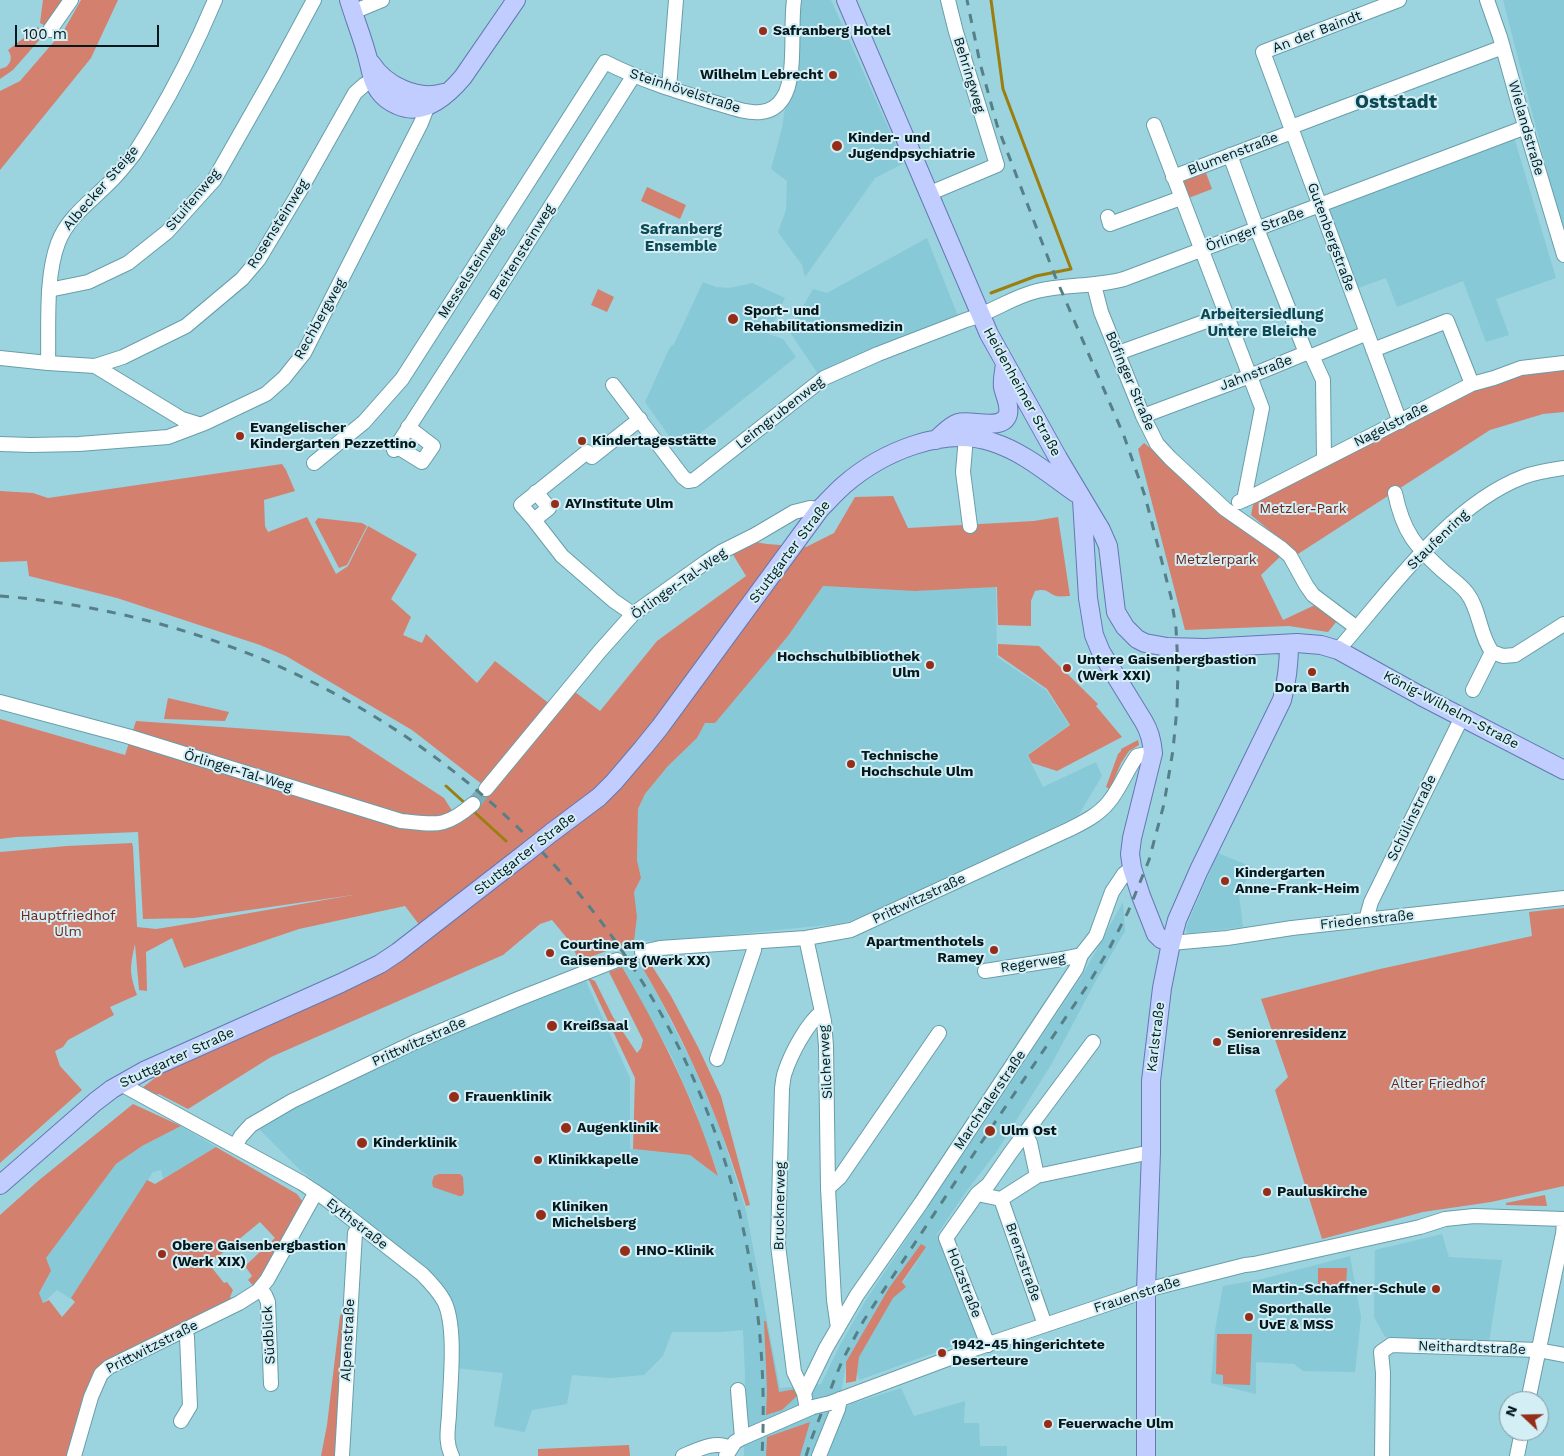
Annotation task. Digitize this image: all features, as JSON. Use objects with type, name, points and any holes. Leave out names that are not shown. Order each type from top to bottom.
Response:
[{"type":"main road","points":[[351,6],[368,57],[377,77],[408,92],[419,95],[428,101],[448,92],[462,77],[516,0]]},
{"type":"main road","name":"Heidenheimer Straße","points":[[846,0],[980,316],[1058,458],[1101,530],[1108,546],[1114,598],[1119,619],[1124,627],[1137,639],[1151,645],[1191,648],[1289,644]]},
{"type":"main road","points":[[936,440],[948,429],[960,422],[998,424],[1006,419],[1008,406],[1003,388],[1005,364]]},
{"type":"main road","name":"Stuttgarter Straße","points":[[0,1185],[99,1099],[121,1084],[144,1071],[380,964],[599,796],[614,782],[649,741],[820,509],[844,484],[876,462],[902,450],[936,440],[966,437],[993,442],[1008,448],[1036,464],[1082,497]]},
{"type":"main road","points":[[1082,497],[1088,598],[1094,635],[1101,652],[1150,733],[1153,753],[1132,838],[1130,854],[1132,868],[1156,934],[1171,943]]},
{"type":"main road","name":"König-Wilhelm-Straße","points":[[1289,644],[1322,645],[1338,650],[1564,770]]},
{"type":"main road","name":"Karlstraße","points":[[1146,1456],[1146,1290],[1151,1152],[1151,1071],[1162,988],[1177,920],[1282,700],[1288,670],[1289,644]]},
{"type":"street","points":[[50,30],[71,0]]},
{"type":"street","name":"Albecker Steige","points":[[48,363],[49,290],[52,264],[58,242],[65,228],[82,208],[112,180],[134,153],[169,96],[200,35],[215,0]]},
{"type":"street","name":"Stuifenweg","points":[[49,290],[88,282],[128,263],[167,232],[214,180],[314,0]]},
{"type":"street","points":[[351,6],[382,0]]},
{"type":"street","points":[[669,88],[676,0]]},
{"type":"street","name":"Steinhövelstraße","points":[[605,62],[669,88],[737,109],[760,113],[775,108],[783,98],[789,85],[794,0]]},
{"type":"street","name":"Behringweg","points":[[928,194],[997,165],[948,0]]},
{"type":"street","name":"An der Baindt","points":[[1263,52],[1399,0]]},
{"type":"street","name":"Wielandstraße","points":[[1487,0],[1503,47],[1564,256]]},
{"type":"street","name":"Blumenstraße","points":[[1174,177],[1503,47]]},
{"type":"street","name":"Gutenbergstraße","points":[[1263,52],[1400,422]]},
{"type":"street","name":"Messelsteinweg","points":[[314,463],[364,422],[402,380],[605,62]]},
{"type":"street","name":"Breitensteinweg","points":[[408,427],[433,446],[422,462],[395,448],[408,427],[499,288],[634,75]]},
{"type":"street","name":"Rosensteinweg","points":[[0,358],[95,366],[123,356],[186,326],[248,272],[259,259],[356,93],[360,87],[377,77]]},
{"type":"street","name":"Rechbergweg","points":[[0,444],[30,446],[79,444],[168,437],[266,394],[284,378],[301,358],[421,123],[428,101]]},
{"type":"street","points":[[1154,125],[1262,408],[1244,500]]},
{"type":"street","name":"Örlinger Straße","points":[[980,316],[1037,291],[1060,287],[1094,285],[1124,279],[1526,127]]},
{"type":"street","points":[[1230,155],[1257,229],[1309,355],[1323,380],[1324,459]]},
{"type":"street","points":[[1108,217],[1110,224],[1181,198]]},
{"type":"street","name":"Böfinger Straße","points":[[1094,285],[1101,312],[1143,416],[1157,444],[1225,509],[1290,556],[1313,595],[1357,628]]},
{"type":"street","points":[[1118,354],[1226,314]]},
{"type":"street","name":"Leimgrubenweg","points":[[613,386],[683,477],[688,481],[694,480],[824,378],[885,351],[980,316]]},
{"type":"street","points":[[1373,350],[1448,321],[1472,384]]},
{"type":"street","name":"Jahnstraße","points":[[1143,416],[1367,333]]},
{"type":"street","name":"Nagelstraße","points":[[1225,509],[1472,384],[1521,368],[1564,363]]},
{"type":"street","points":[[95,366],[182,419],[198,424]]},
{"type":"street","points":[[633,614],[562,556],[521,505],[587,452],[592,457],[640,419]]},
{"type":"street","points":[[966,437],[963,472],[970,526]]},
{"type":"street","name":"Staufenring","points":[[1338,650],[1423,552],[1461,516],[1506,485],[1529,475],[1564,468]]},
{"type":"street","points":[[534,520],[549,508],[536,492]]},
{"type":"street","points":[[1395,493],[1399,513],[1412,539],[1423,552],[1467,593],[1476,611],[1486,644],[1492,652],[1503,656],[1515,655],[1564,624]]},
{"type":"street","name":"Örlinger-Tal-Weg","points":[[486,789],[633,614],[721,552],[756,535],[794,512],[810,508],[820,509]]},
{"type":"street","points":[[1473,690],[1492,652]]},
{"type":"street","name":"Örlinger-Tal-Weg","points":[[0,702],[127,736],[401,821],[437,824],[455,818],[469,807]]},
{"type":"street","name":"Schülinstraße","points":[[1366,920],[1371,902],[1462,717]]},
{"type":"street","name":"Prittwitzstraße","points":[[642,952],[660,948],[806,938],[851,930],[1092,817],[1107,804],[1136,756],[1153,753]]},
{"type":"street","name":"Marchtalerstraße","points":[[838,1328],[857,1295],[1076,970],[1081,955],[1096,936],[1112,892],[1124,874],[1132,868]]},
{"type":"street","name":"Friedenstraße","points":[[1171,943],[1228,938],[1292,928],[1564,898]]},
{"type":"street","name":"Silcherweg","points":[[806,938],[822,1012],[826,1046],[828,1188],[834,1300],[838,1328]]},
{"type":"street","points":[[717,1059],[754,950],[754,942]]},
{"type":"street","name":"Regerweg","points":[[985,971],[1081,955]]},
{"type":"street","name":"Prittwitzstraße","points":[[235,1146],[241,1136],[251,1126],[292,1101],[415,1042],[526,995],[616,960]]},
{"type":"street","name":"Brucknerweg","points":[[810,1408],[794,1372],[778,1245],[782,1088],[784,1074],[796,1048],[815,1017],[822,1012]]},
{"type":"street","points":[[828,1188],[840,1177],[939,1033]]},
{"type":"street","points":[[977,1194],[988,1185],[1093,1042]]},
{"type":"street","name":"Eythstraße","points":[[121,1084],[316,1192],[435,1286],[444,1302],[450,1320],[451,1365],[447,1442],[452,1456]]},
{"type":"street","points":[[1026,1133],[1037,1176]]},
{"type":"street","points":[[977,1194],[1002,1199],[1037,1176],[1151,1152]]},
{"type":"street","name":"Prittwitzstraße","points":[[74,1456],[91,1397],[101,1374],[109,1367],[238,1303],[260,1289],[276,1266],[316,1192]]},
{"type":"street","name":"Holzstraße","points":[[977,1194],[946,1238],[988,1345]]},
{"type":"street","name":"Brenzstraße","points":[[1002,1199],[1045,1325]]},
{"type":"street","name":"Frauenstraße","points":[[728,1452],[742,1438],[810,1408],[835,1401],[1146,1290],[1245,1265],[1411,1230],[1445,1219],[1474,1216],[1564,1220]]},
{"type":"street","points":[[1530,1391],[1563,1234],[1564,1220]]},
{"type":"street","name":"Alpenstraße","points":[[342,1456],[355,1233],[360,1226]]},
{"type":"street","name":"Südblick","points":[[260,1289],[268,1302],[271,1384]]},
{"type":"street","points":[[804,1393],[838,1328]]},
{"type":"street","points":[[181,1421],[190,1406],[187,1338],[184,1330]]},
{"type":"street","name":"Neithardtstraße","points":[[1382,1456],[1384,1373],[1381,1352],[1391,1345],[1538,1350],[1564,1355]]},
{"type":"street","points":[[738,1390],[742,1438]]},
{"type":"street","points":[[820,1456],[838,1409],[835,1401]]},
{"type":"street","points":[[1517,1456],[1520,1441]]},
{"type":"street","points":[[683,1456],[716,1445],[724,1445],[728,1452]]},
{"type":"shaded area","name":"Kinder- und Jugendpsychiatrie","points":[[801,0],[831,0],[904,163],[875,178],[805,277],[802,265],[778,232],[786,210],[787,181],[771,169],[782,128],[796,60]]},
{"type":"shaded area","points":[[1503,0],[1564,0],[1564,236]]},
{"type":"shaded area","points":[[1514,137],[1556,278],[1496,299],[1509,335],[1486,342],[1463,281],[1397,307],[1386,278],[1358,288],[1327,208]]},
{"type":"shaded area","points":[[927,238],[958,316],[818,374],[789,331],[813,289],[827,293]]},
{"type":"shaded area","points":[[703,282],[716,287],[730,288],[752,283],[785,298],[768,334],[783,339],[796,357],[682,448],[674,443],[645,402]]},
{"type":"shaded area","name":"Technische Hochschule Ulm","points":[[823,586],[915,591],[996,587],[997,657],[1046,690],[1069,725],[1027,755],[1043,787],[1096,762],[1102,776],[1078,816],[850,921],[838,924],[668,941],[634,941],[637,917],[634,892],[641,878],[637,860],[638,809],[645,794],[668,766],[697,738],[705,723],[788,636]]},
{"type":"shaded area","name":"Kindergarten Anne-Frank-Heim","points":[[1218,853],[1252,867],[1239,895],[1243,927],[1187,932],[1186,927]]},
{"type":"shaded area","name":"Kliniken Michelsberg","points":[[1123,902],[1125,931],[1094,984],[1051,1065],[995,1154],[965,1193],[936,1236],[942,1232],[978,1337],[859,1380],[853,1361],[883,1310],[925,1251],[879,1309],[846,1365],[840,1399],[819,1456],[744,1456],[745,1373],[743,1330],[672,1332],[663,1356],[644,1375],[610,1378],[572,1375],[567,1404],[532,1410],[524,1432],[494,1426],[503,1373],[455,1368],[453,1312],[383,1239],[327,1190],[300,1170],[258,1128],[279,1114],[410,1050],[585,979],[630,1078],[630,1149],[690,1155],[718,1175],[694,1107],[671,1055],[622,967],[639,962],[692,1063],[719,1125],[746,1211],[780,1388],[821,1384],[840,1345],[866,1300],[1082,976]]},
{"type":"shaded area","points":[[181,1126],[216,1147],[163,1179],[161,1170],[153,1172],[71,1299],[57,1290],[43,1303],[39,1293],[51,1272],[45,1258],[116,1164],[142,1146]]},
{"type":"shaded area","name":"Martin-Schaffner-Schule","points":[[1442,1234],[1449,1257],[1502,1260],[1489,1342],[1385,1337],[1374,1317],[1375,1250]]},
{"type":"shaded area","points":[[1350,1256],[1361,1317],[1355,1372],[1303,1371],[1294,1364],[1256,1362],[1256,1394],[1211,1383],[1215,1330],[1223,1286],[1262,1279]]},
{"type":"shaded area","points":[[901,1388],[914,1416],[965,1401],[964,1423],[979,1423],[980,1446],[1007,1446],[1007,1456],[824,1456],[840,1411],[851,1404]]},
{"type":"green space","points":[[43,0],[62,0],[53,21],[46,26],[40,23]]},
{"type":"green space","points":[[81,0],[118,0],[91,58],[0,170],[0,91],[20,81],[64,30]]},
{"type":"green space","points":[[38,27],[42,32],[41,38],[13,70],[0,79],[0,69],[6,67],[10,61],[11,57],[8,50]]},
{"type":"green space","points":[[1205,170],[1212,189],[1186,199],[1180,185],[1182,178]]},
{"type":"green space","points":[[647,187],[686,205],[680,219],[641,201]]},
{"type":"green space","points":[[598,289],[614,297],[607,312],[591,305]]},
{"type":"green space","name":"Metzler-Park","points":[[1564,369],[1564,412],[1543,414],[1490,430],[1298,554],[1251,515],[1255,495],[1494,378]]},
{"type":"green space","name":"Metzlerpark","points":[[1144,443],[1284,553],[1261,575],[1283,620],[1315,605],[1337,621],[1328,632],[1289,626],[1185,630],[1138,449]]},
{"type":"green space","points":[[282,464],[295,491],[264,500],[265,526],[268,532],[307,517],[336,574],[348,566],[368,526],[417,554],[391,599],[411,617],[403,635],[422,643],[426,634],[477,683],[495,661],[551,705],[483,785],[412,730],[286,656],[260,645],[117,598],[29,576],[27,561],[0,562],[0,491],[33,493],[48,498]]},
{"type":"green space","name":"Hauptfriedhof Ulm","points":[[893,496],[908,528],[1034,521],[1058,517],[1070,596],[1053,595],[1045,590],[1035,591],[1031,601],[1031,626],[998,625],[997,587],[915,591],[823,586],[788,636],[715,723],[705,723],[697,738],[668,766],[645,794],[638,809],[637,860],[641,878],[634,892],[637,917],[634,941],[579,961],[571,943],[552,920],[540,924],[503,955],[271,1057],[188,1109],[159,1094],[153,1095],[142,1088],[169,1067],[424,931],[405,906],[299,929],[184,968],[172,938],[146,952],[147,991],[139,990],[135,944],[131,970],[137,995],[110,1007],[114,1015],[68,1040],[63,1047],[55,1051],[60,1066],[82,1090],[0,1163],[0,852],[132,843],[137,927],[156,929],[353,895],[194,918],[143,919],[138,832],[0,839],[0,719],[125,755],[136,721],[349,736],[444,798],[458,820],[467,813],[505,771],[571,689],[600,711],[657,641],[746,576],[732,553],[755,542],[806,547],[834,533],[855,497]]},
{"type":"green space","points":[[318,518],[362,523],[367,526],[347,565],[339,568],[315,522]]},
{"type":"green space","points":[[998,644],[1039,646],[1098,704],[1096,706],[1122,737],[1057,771],[1032,763],[1028,755],[1070,725],[1047,689],[998,655]]},
{"type":"green space","points":[[168,698],[229,712],[225,721],[164,719]]},
{"type":"green space","points":[[1138,740],[1139,745],[1129,751],[1121,763],[1110,789],[1106,787],[1121,749]]},
{"type":"green space","name":"Alter Friedhof","points":[[1564,908],[1564,1186],[1491,1202],[1423,1212],[1322,1239],[1275,1090],[1288,1077],[1261,999],[1380,969],[1532,936],[1529,912]]},
{"type":"green space","points":[[647,958],[671,996],[721,1096],[750,1205],[746,1206],[725,1142],[687,1051],[639,962]]},
{"type":"green space","points":[[622,967],[664,1043],[688,1095],[718,1176],[690,1155],[633,1149],[635,1078],[588,978],[595,981],[613,1017],[637,1053],[641,1048],[643,1040],[609,972]]},
{"type":"green space","points":[[133,1104],[181,1126],[142,1146],[116,1164],[46,1258],[51,1271],[39,1293],[43,1303],[49,1300],[62,1317],[75,1302],[71,1298],[147,1180],[155,1184],[216,1147],[297,1194],[303,1202],[258,1291],[248,1280],[252,1276],[245,1266],[275,1238],[260,1222],[209,1264],[224,1283],[227,1282],[233,1290],[230,1297],[235,1305],[100,1366],[89,1394],[70,1456],[0,1456],[0,1215],[38,1181]]},
{"type":"green space","points":[[439,1174],[460,1174],[463,1177],[464,1193],[462,1196],[433,1187],[434,1176]]},
{"type":"green space","points":[[1545,1195],[1547,1206],[1506,1205],[1506,1203]]},
{"type":"green space","points":[[921,1244],[926,1247],[902,1282],[906,1287],[893,1298],[859,1357],[856,1381],[846,1383],[846,1362],[889,1288]]},
{"type":"green space","points":[[1318,1268],[1347,1268],[1346,1287],[1318,1286]]},
{"type":"green space","points":[[346,1307],[337,1456],[321,1456],[327,1425],[340,1316]]},
{"type":"green space","points":[[764,1321],[766,1321],[779,1392],[796,1389],[798,1395],[782,1410],[766,1415],[767,1390]]},
{"type":"green space","points":[[1217,1334],[1252,1334],[1250,1385],[1223,1384],[1223,1375],[1216,1374]]},
{"type":"green space","points":[[810,1422],[800,1456],[766,1456],[767,1437]]},
{"type":"green space","points":[[629,1445],[630,1456],[538,1456],[538,1449]]},
{"type":"waterway","points":[[991,0],[1003,89],[1071,269],[1036,276],[991,293]]},
{"type":"waterway","points":[[446,786],[467,805]]},
{"type":"waterway","points":[[471,809],[506,841]]},
{"type":"tunnel","points":[[473,804],[486,789]]},
{"type":"railway","points":[[806,1456],[843,1359],[864,1320],[1089,983],[1109,949],[1128,912],[1149,860],[1164,804],[1173,750],[1177,708],[1178,667],[1176,628],[1171,597],[1145,496],[1124,436],[1055,276],[997,125],[980,63],[967,0]]},
{"type":"railway","points":[[0,596],[163,625],[312,682],[445,764],[558,870],[650,994],[716,1136],[755,1290],[762,1456]]},
{"type":"place","name":"Safranberg Hotel","points":[[763,31]]},
{"type":"place","name":"Wilhelm Lebrecht","points":[[833,75]]},
{"type":"place","name":"Kinder- und Jugendpsychiatrie","points":[[837,146]]},
{"type":"place","name":"Sport- und Rehabilitationsmedizin","points":[[733,319]]},
{"type":"place","name":"Evangelischer Kindergarten Pezzettino","points":[[240,436]]},
{"type":"place","name":"Kindertagesstätte","points":[[582,441]]},
{"type":"place","name":"AYInstitute Ulm","points":[[555,504]]},
{"type":"place","name":"Hochschulbibliothek Ulm","points":[[930,665]]},
{"type":"place","name":"Untere Gaisenbergbastion (Werk XXI)","points":[[1067,668]]},
{"type":"place","name":"Dora Barth","points":[[1312,672]]},
{"type":"place","name":"Technische Hochschule Ulm","points":[[851,764]]},
{"type":"place","name":"Kindergarten Anne-Frank-Heim","points":[[1225,881]]},
{"type":"place","name":"Apartmenthotels Ramey","points":[[994,950]]},
{"type":"place","name":"Courtine am Gaisenberg (Werk XX)","points":[[550,953]]},
{"type":"place","name":"Kreißsaal","points":[[552,1026]]},
{"type":"place","name":"Seniorenresidenz Elisa","points":[[1217,1042]]},
{"type":"place","name":"Frauenklinik","points":[[454,1097]]},
{"type":"place","name":"Augenklinik","points":[[566,1128]]},
{"type":"place","name":"Ulm Ost","points":[[990,1131]]},
{"type":"place","name":"Kinderklinik","points":[[362,1143]]},
{"type":"place","name":"Klinikkapelle","points":[[538,1160]]},
{"type":"place","name":"Pauluskirche","points":[[1267,1192]]},
{"type":"place","name":"Kliniken Michelsberg","points":[[541,1215]]},
{"type":"place","name":"HNO-Klinik","points":[[625,1251]]},
{"type":"place","name":"Obere Gaisenbergbastion (Werk XIX)","points":[[162,1254]]},
{"type":"place","name":"Martin-Schaffner-Schule","points":[[1436,1289]]},
{"type":"place","name":"Sporthalle UvE & MSS","points":[[1249,1317]]},
{"type":"place","name":"1942-45 hingerichtete Deserteure","points":[[942,1353]]},
{"type":"place","name":"Feuerwache Ulm","points":[[1048,1424]]},
{"type":"district","name":"Oststadt","points":[[1396,102]]},
{"type":"district","name":"Safranberg Ensemble","points":[[681,238]]},
{"type":"district","name":"Arbeitersiedlung Untere Bleiche","points":[[1262,324]]}]
